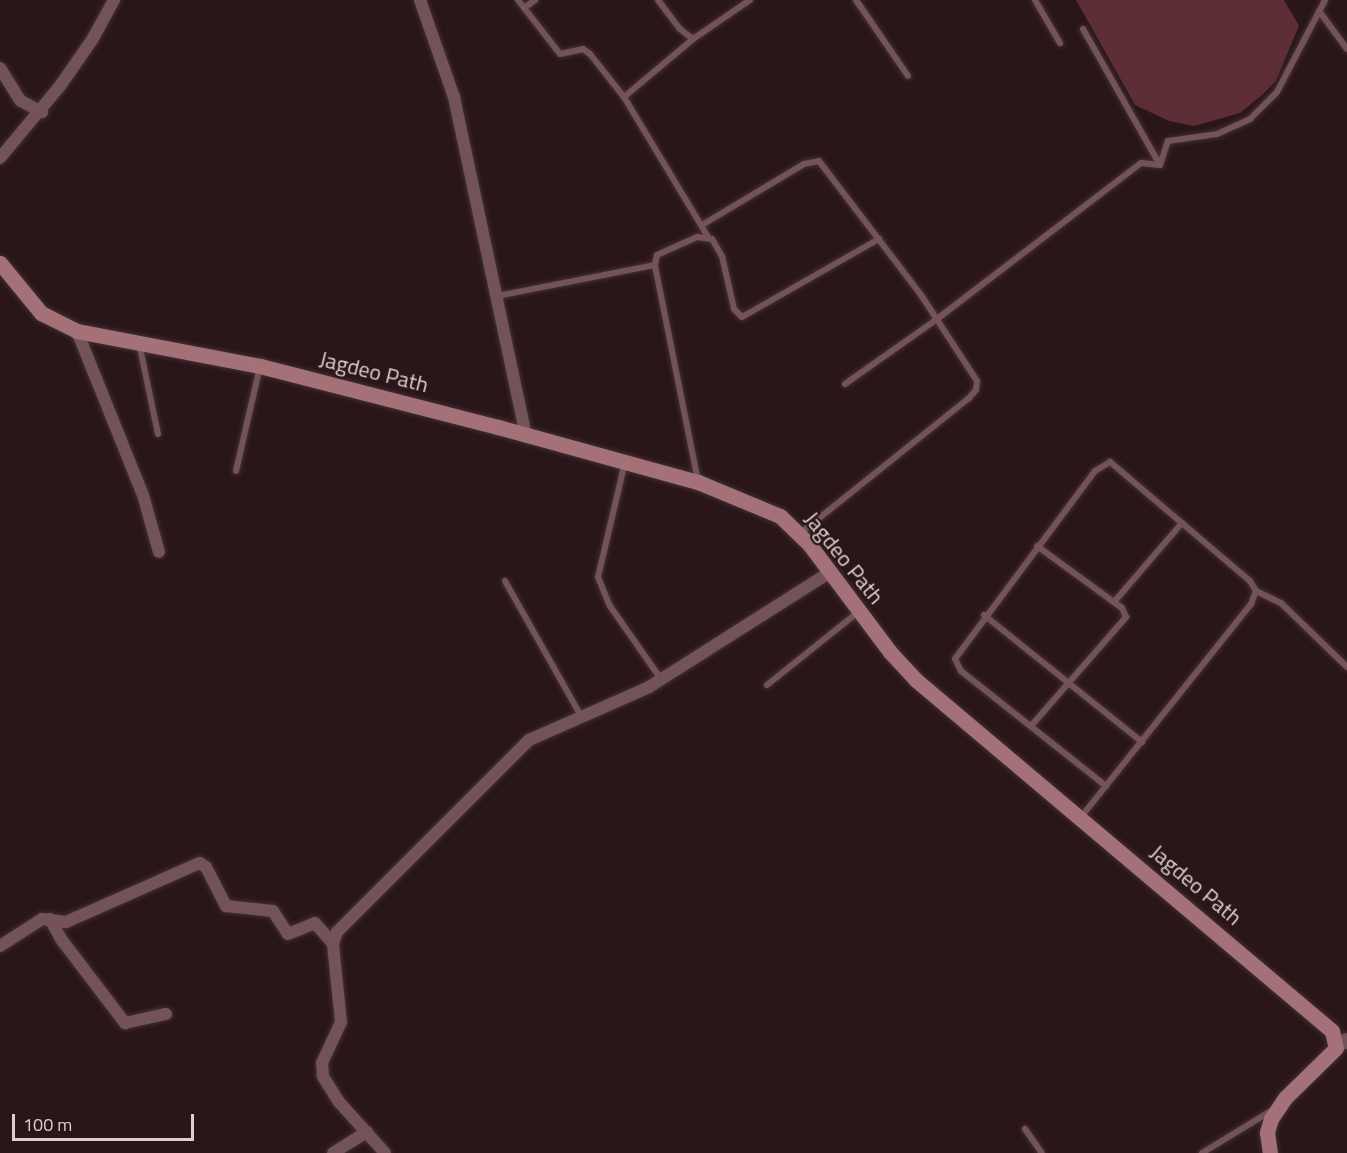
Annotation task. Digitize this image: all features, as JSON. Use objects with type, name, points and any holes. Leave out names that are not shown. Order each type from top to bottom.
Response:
[{"type":"main road","name":"Jagdeo Path","points":[[0,263],[41,313],[77,331],[260,366],[525,435],[698,482],[752,502],[780,516],[799,534],[916,680],[1342,1041],[1331,1055],[1277,1108],[1267,1132],[1270,1153]]},
{"type":"street","points":[[0,158],[42,111],[93,40],[114,0]]},
{"type":"street","points":[[420,0],[454,97],[525,435]]},
{"type":"street","points":[[0,68],[21,101],[42,111]]},
{"type":"street","points":[[77,331],[143,495],[159,552]]},
{"type":"street","points":[[386,1153],[334,1095],[322,1070],[341,1022],[333,945],[342,927],[530,740],[661,680],[830,572]]},
{"type":"street","points":[[0,946],[42,919],[66,922],[202,863],[226,906],[273,911],[288,934],[315,923],[333,945]]},
{"type":"street","points":[[51,919],[61,939],[125,1023],[166,1014]]},
{"type":"street","points":[[333,1153],[367,1132]]},
{"type":"lane","points":[[518,0],[556,50],[565,55],[586,51],[624,97],[708,237],[719,247],[734,309],[742,316],[879,239]]},
{"type":"lane","points":[[524,8],[535,0]]},
{"type":"lane","points":[[658,0],[680,29],[693,39]]},
{"type":"lane","points":[[624,97],[693,39],[750,0]]},
{"type":"lane","points":[[856,0],[908,76]]},
{"type":"lane","points":[[1035,0],[1060,43]]},
{"type":"lane","points":[[1160,165],[1168,141],[1235,128],[1266,105],[1288,74],[1325,0]]},
{"type":"lane","points":[[1319,11],[1347,50]]},
{"type":"lane","points":[[1083,28],[1160,165]]},
{"type":"lane","points":[[702,225],[816,160],[829,171],[937,319],[975,376],[976,390],[799,534]]},
{"type":"lane","points":[[845,384],[937,319],[1141,163],[1160,165]]},
{"type":"lane","points":[[698,482],[655,265],[657,255],[665,249],[708,237]]},
{"type":"lane","points":[[496,296],[655,265]]},
{"type":"lane","points":[[139,343],[158,434]]},
{"type":"lane","points":[[236,471],[260,366]]},
{"type":"lane","points":[[625,462],[598,577],[610,606],[661,680]]},
{"type":"lane","points":[[1106,786],[955,663],[984,615],[1095,471],[1105,463],[1119,468],[1250,581],[1256,591],[1281,603],[1347,667]]},
{"type":"lane","points":[[1114,602],[1182,523]]},
{"type":"lane","points":[[1031,726],[1125,620],[1125,611],[1037,546]]},
{"type":"lane","points":[[505,581],[582,717]]},
{"type":"lane","points":[[1081,818],[1251,604],[1256,591]]},
{"type":"lane","points":[[767,684],[860,611]]},
{"type":"lane","points":[[984,615],[1142,742]]},
{"type":"lane","points":[[1202,1153],[1277,1108]]},
{"type":"lane","points":[[1025,1129],[1042,1153]]},
{"type":"shaded area","points":[[1076,0],[1284,0],[1299,26],[1276,81],[1262,95],[1240,113],[1194,126],[1169,121],[1135,105]]}]
